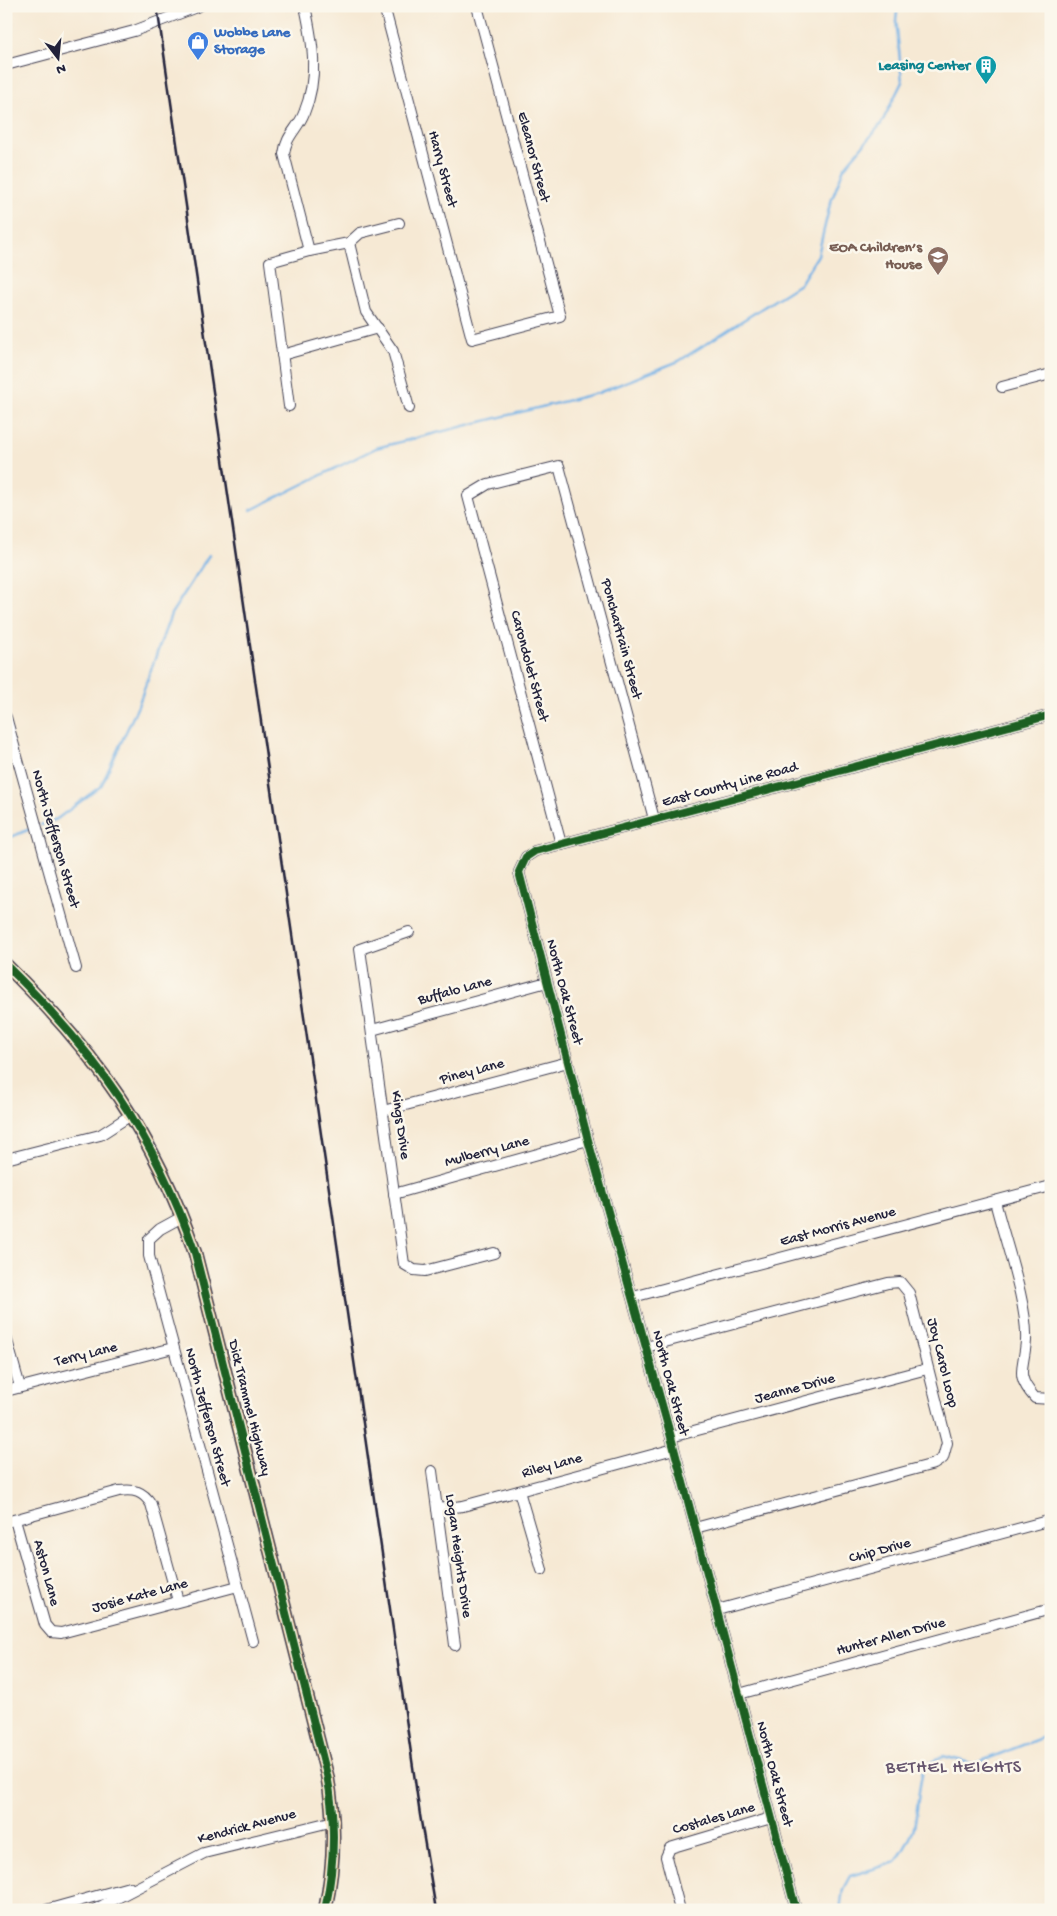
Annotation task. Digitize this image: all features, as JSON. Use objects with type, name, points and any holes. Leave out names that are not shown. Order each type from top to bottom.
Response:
[{"type":"main road","name":"Dick Trammel Highway","points":[[6,965],[71,1032],[102,1071],[131,1115],[157,1161],[182,1217],[203,1280],[327,1775],[334,1821],[334,1857],[325,1910]]},
{"type":"street","points":[[6,65],[134,31],[199,6]]},
{"type":"street","points":[[305,6],[313,46],[313,85],[304,115],[286,142],[284,154],[309,251]]},
{"type":"street","name":"Harry Street","points":[[384,6],[472,339],[560,316]]},
{"type":"street","name":"Eleanor Street","points":[[476,6],[560,316]]},
{"type":"street","points":[[289,406],[269,264],[276,259],[349,243],[360,233],[399,223]]},
{"type":"street","points":[[349,243],[366,312],[393,351],[408,408]]},
{"type":"street","points":[[282,355],[378,328]]},
{"type":"street","points":[[1002,387],[1051,374]]},
{"type":"street","name":"Carondolet Street","points":[[559,466],[488,484],[468,496],[561,844]]},
{"type":"street","name":"Ponchartrain Street","points":[[559,466],[654,819]]},
{"type":"street","name":"East County Line Road","points":[[521,864],[526,857],[535,851],[1051,715]]},
{"type":"street","name":"North Jefferson Street","points":[[6,716],[76,968]]},
{"type":"street","name":"North Oak Street","points":[[521,864],[520,881],[588,1140],[674,1449],[796,1910]]},
{"type":"street","name":"Kings Drive","points":[[409,932],[360,949],[404,1264],[414,1270],[425,1271],[494,1253]]},
{"type":"street","name":"Buffalo Lane","points":[[372,1030],[547,982]]},
{"type":"street","name":"Piney Lane","points":[[383,1111],[568,1062]]},
{"type":"street","points":[[6,1159],[100,1135],[131,1115]]},
{"type":"street","name":"Mulberry Lane","points":[[394,1194],[588,1140]]},
{"type":"street","name":"East Morris Avenue","points":[[632,1297],[1051,1186]]},
{"type":"street","points":[[995,1201],[1024,1313],[1026,1341],[1020,1371],[1023,1384],[1035,1398],[1051,1399]]},
{"type":"street","name":"North Jefferson Street","points":[[182,1217],[160,1229],[149,1239],[148,1247],[173,1348],[253,1641]]},
{"type":"street","name":"Joy Carol Loop","points":[[646,1347],[888,1283],[900,1282],[909,1294],[947,1443],[946,1454],[939,1462],[695,1528]]},
{"type":"street","points":[[6,1337],[20,1387]]},
{"type":"street","name":"Terry Lane","points":[[6,1391],[173,1348]]},
{"type":"street","name":"Jeanne Drive","points":[[671,1438],[927,1369]]},
{"type":"street","name":"Riley Lane","points":[[437,1509],[463,1506],[674,1449]]},
{"type":"street","name":"Logan Heights Drive","points":[[432,1471],[455,1645]]},
{"type":"street","points":[[11,1521],[119,1491],[130,1489],[140,1492],[151,1504],[178,1601]]},
{"type":"street","points":[[519,1490],[542,1570]]},
{"type":"street","name":"Chip Drive","points":[[717,1610],[1051,1520]]},
{"type":"street","name":"Aston Lane","points":[[11,1521],[45,1625],[51,1632]]},
{"type":"street","name":"Josie Kate Lane","points":[[51,1632],[61,1633],[238,1586]]},
{"type":"street","name":"Hunter Allen Drive","points":[[739,1694],[1051,1609]]},
{"type":"street","name":"Costales Lane","points":[[680,1910],[666,1857],[670,1848],[771,1818]]},
{"type":"street","name":"Kendrick Avenue","points":[[94,1910],[144,1882],[204,1853],[334,1821]]},
{"type":"street","name":"Kendrick Avenue","points":[[46,1910],[144,1882]]},
{"type":"waterway","points":[[251,510],[376,448],[598,393],[679,361],[800,284],[818,255],[830,204],[844,168],[881,124],[902,82],[896,19],[898,6]]},
{"type":"waterway","points":[[41,825],[57,819],[101,786],[138,706],[171,614],[209,555]]},
{"type":"waterway","points":[[6,839],[30,829]]},
{"type":"waterway","points":[[840,1910],[843,1889],[850,1876],[896,1862],[910,1839],[925,1765],[943,1756],[974,1764],[1051,1734]]},
{"type":"railway","points":[[157,6],[420,1815],[436,1910]]},
{"type":"cycle path","points":[[796,1910],[671,1437],[588,1140],[519,872],[526,857],[535,851],[1051,715]]},
{"type":"cycle path","points":[[6,965],[68,1030],[119,1097],[141,1132],[161,1170],[195,1253],[327,1775],[332,1809],[333,1842],[331,1876],[325,1910]]},
{"type":"place","name":"Wobbe Lane Storage","points":[[198,61]]},
{"type":"place","name":"Leasing Center","points":[[986,85]]},
{"type":"place","name":"EOA Children’s House","points":[[938,276]]},
{"type":"district","name":"BETHEL HEIGHTS","points":[[954,1768]]}]
